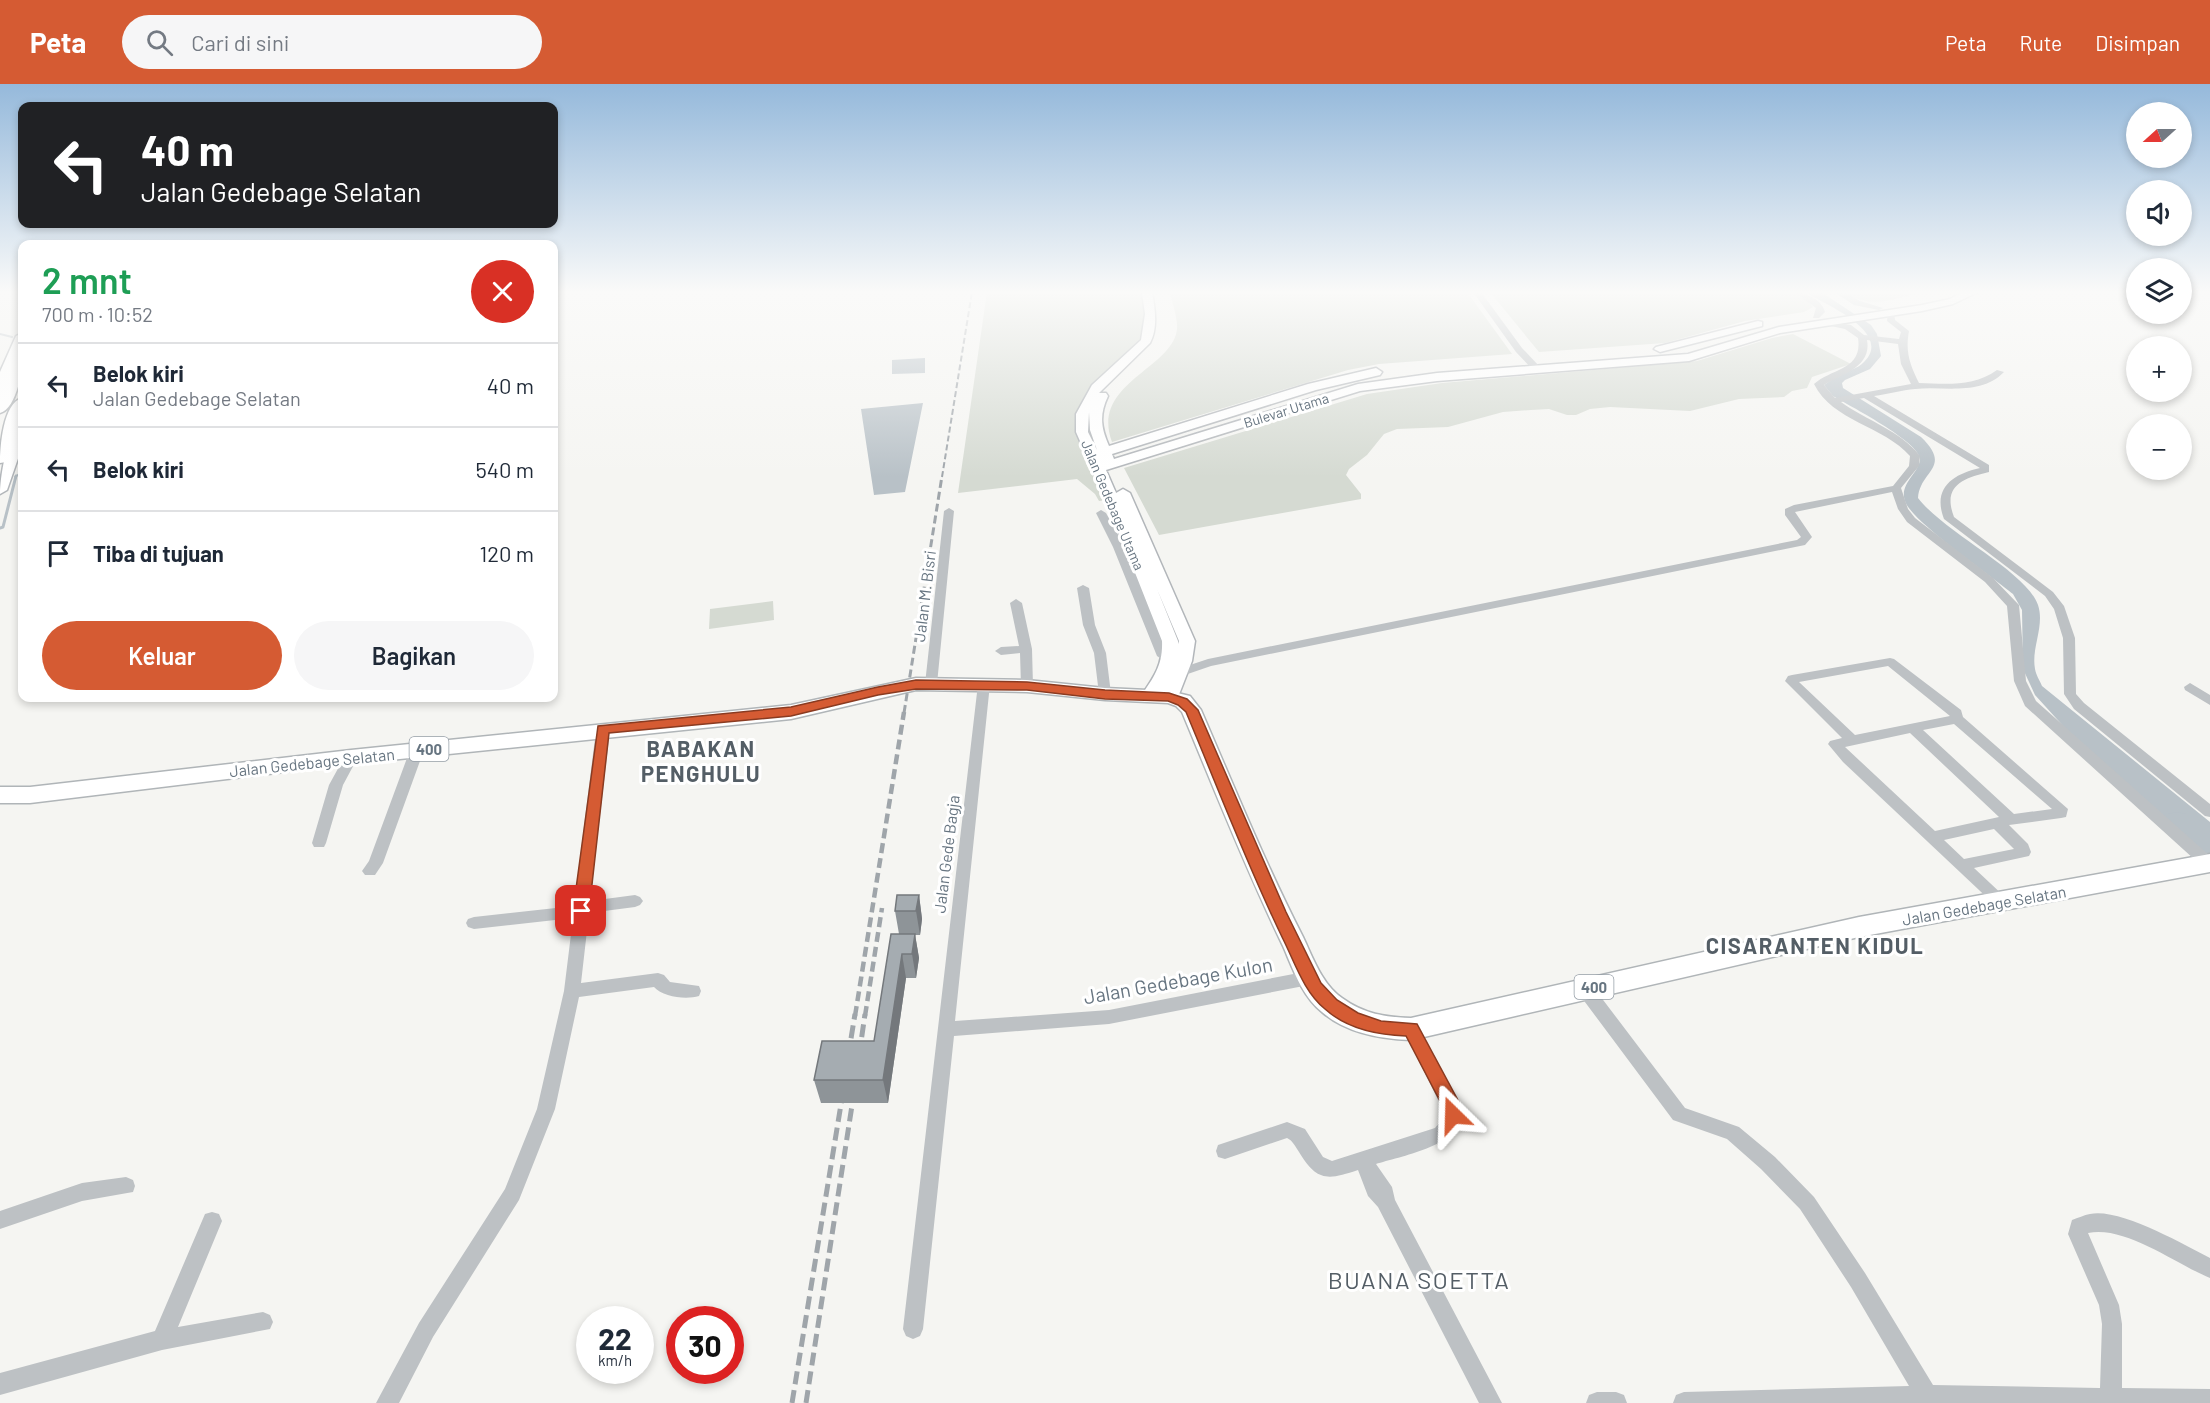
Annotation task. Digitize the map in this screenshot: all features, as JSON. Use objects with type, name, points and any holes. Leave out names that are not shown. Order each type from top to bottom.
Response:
[{"type":"highway","points":[[0,408],[18,365]]},
{"type":"highway","points":[[0,458],[17,434]]},
{"type":"main road","points":[[8,388],[17,354]]},
{"type":"main road","name":"Jalan Gedebage Utama","points":[[1132,354],[1105,378],[1088,400],[1082,414],[1082,432],[1102,460],[1118,512],[1187,641],[1187,651],[1179,674],[1160,697]]},
{"type":"main road","name":"Bulevar Utama","points":[[1102,460],[1312,387],[1345,378],[1396,370],[1599,354]]},
{"type":"main road","name":"Bulevar Utama","points":[[1102,460],[1326,397],[1390,382],[1689,357],[1700,354]]},
{"type":"main road","points":[[1312,387],[1326,397]]},
{"type":"main road","points":[[0,490],[17,434]]},
{"type":"main road","name":"Jalan Gedebage Utama","points":[[1154,582],[1151,610],[1170,641],[1172,653],[1160,697]]},
{"type":"main road","name":"Jalan Gedebage Selatan","points":[[0,802],[30,795],[351,757],[791,712],[878,691],[931,684],[1027,686],[1160,697],[1183,702],[1191,710],[1278,912],[1309,978],[1322,996],[1352,1018],[1381,1028],[1411,1029],[1859,927],[2210,864]]},
{"type":"main road","name":"Jalan Gedebage Selatan","points":[[0,795],[30,795]]},
{"type":"street","points":[[1524,354],[1538,369]]},
{"type":"street","points":[[1179,674],[1208,663],[1801,543],[1807,537],[1789,511],[1794,508],[1896,488],[1914,466],[1915,456],[1899,440],[1820,389],[1819,384],[1828,377],[1855,366],[1861,360],[1862,354]]},
{"type":"street","points":[[1904,354],[1905,364],[1915,384]]},
{"type":"street","points":[[1836,400],[1862,397],[1915,384],[1975,384],[1992,378],[2000,372]]},
{"type":"street","points":[[1862,397],[1985,467],[1985,470],[1962,476],[1956,481],[1945,497],[1943,505],[1949,519],[2057,602],[2069,638],[2070,694],[2079,706],[2210,812]]},
{"type":"street","points":[[1896,488],[1903,509],[1911,520],[1989,580],[2013,605],[2020,681],[2030,704],[2210,864]]},
{"type":"street","name":"Jalan M. Bisri","points":[[931,684],[950,511]]},
{"type":"street","points":[[1101,513],[1151,610],[1162,656]]},
{"type":"street","points":[[1083,588],[1089,625],[1100,653],[1105,694]]},
{"type":"street","points":[[1016,603],[1026,649],[1027,686]]},
{"type":"street","points":[[1001,651],[1026,649]]},
{"type":"street","points":[[1852,740],[1791,681],[1890,662],[1946,704],[1956,713],[1957,719],[2061,809],[2061,813],[2056,815],[2004,822],[1933,837]]},
{"type":"street","name":"Jalan Gede Bagja","points":[[913,1329],[984,684]]},
{"type":"street","points":[[2190,687],[2210,701]]},
{"type":"street","points":[[1957,719],[1835,744],[1848,759],[2001,902]]},
{"type":"street","points":[[1914,729],[2004,822],[2024,852],[1962,865]]},
{"type":"street","points":[[387,1403],[426,1330],[512,1194],[546,1108],[572,992],[603,730]]},
{"type":"street","points":[[370,871],[376,863],[417,750]]},
{"type":"street","points":[[319,843],[332,795],[351,757]]},
{"type":"street","points":[[474,923],[635,901]]},
{"type":"street","name":"Jalan Gedebage Kulon","points":[[946,1029],[1109,1017],[1309,978]]},
{"type":"street","points":[[572,992],[658,980],[665,988],[693,991]]},
{"type":"street","points":[[1586,989],[1679,1114],[1733,1133],[1768,1163],[1807,1203],[1858,1280],[1929,1399]]},
{"type":"street","points":[[1225,1151],[1287,1130],[1299,1136],[1313,1159],[1324,1168],[1339,1170],[1367,1168],[1441,1134],[1452,1120],[1451,1104],[1411,1029]]},
{"type":"street","points":[[1367,1168],[1385,1192],[1385,1201],[1488,1398]]},
{"type":"street","points":[[0,1220],[82,1192],[126,1186]]},
{"type":"street","points":[[162,1340],[212,1221]]},
{"type":"street","points":[[2111,1397],[2112,1324],[2109,1305],[2078,1234],[2079,1227],[2089,1222],[2137,1231],[2210,1268]]},
{"type":"street","points":[[0,1384],[162,1340],[263,1322]]},
{"type":"street","points":[[1684,1403],[2111,1397],[2210,1400]]},
{"type":"street","points":[[1597,1403],[1616,1403]]},
{"type":"shaded area","points":[[978,354],[1127,354],[1091,387],[1078,414],[1077,432],[1106,500],[1099,501],[1095,494],[1077,479],[958,493]]},
{"type":"shaded area","points":[[1512,354],[1379,364],[1348,370],[1112,442],[1108,422],[1112,405],[1135,378],[1162,355]]},
{"type":"shaded area","points":[[1721,354],[1831,354],[1851,364],[1812,377],[1807,388],[1792,391],[1784,397],[1739,399],[1690,411],[1610,407],[1567,415],[1549,409],[1531,410],[1503,412],[1448,427],[1397,429],[1384,434],[1367,455],[1349,469],[1346,475],[1361,494],[1361,499],[1159,535],[1124,468],[1367,394],[1442,383],[1697,361]]},
{"type":"shaded area","points":[[1869,354],[1881,354],[1870,369],[1845,380],[1842,383],[1843,388],[1921,437],[1934,456],[1935,463],[1920,489],[1918,498],[1946,525],[2002,565],[2031,592],[2040,613],[2034,661],[2042,686],[2210,822],[2210,840],[2195,843],[2075,739],[2035,695],[2023,669],[2022,610],[2013,594],[1937,535],[1911,510],[1905,501],[1905,489],[1920,460],[1909,444],[1833,396],[1824,385],[1864,362]]},
{"type":"shaded area","points":[[925,358],[925,373],[892,374],[892,360]]},
{"type":"shaded area","points":[[923,403],[905,492],[874,495],[861,409]]},
{"type":"shaded area","points":[[773,601],[774,620],[709,629],[710,609]]},
{"type":"building","points":[[897,895],[919,895],[916,911],[895,911]]},
{"type":"building","points":[[891,934],[915,934],[912,954],[902,954],[883,1080],[814,1080],[822,1041],[874,1041]]},
{"type":"waterway","points":[[0,528],[3,527],[16,476]]},
{"type":"waterway","points":[[2177,821],[2210,852]]},
{"type":"railway","points":[[942,477],[962,354]]},
{"type":"railway","points":[[904,713],[942,476]]},
{"type":"railway","points":[[855,1016],[904,712]]},
{"type":"railway","points":[[865,1016],[882,908]]},
{"type":"railway","points":[[848,1057],[855,1014]]},
{"type":"railway","points":[[859,1056],[865,1014]]},
{"type":"railway","points":[[792,1403],[844,1086]]},
{"type":"railway","points":[[806,1403],[855,1086]]},
{"type":"district","name":"BABAKAN PENGHULU","points":[[701,760]]},
{"type":"district","name":"CISARANTEN KIDUL","points":[[1815,945]]},
{"type":"district","name":"BUANA SOETTA","points":[[1419,1279]]},
{"type":"route","points":[[581,911],[603,730],[791,712],[916,684],[1027,686],[1105,694],[1169,697],[1183,702],[1191,710],[1278,912],[1314,987],[1331,1005],[1352,1018],[1381,1028],[1411,1029],[1451,1104],[1453,1115]]}]
